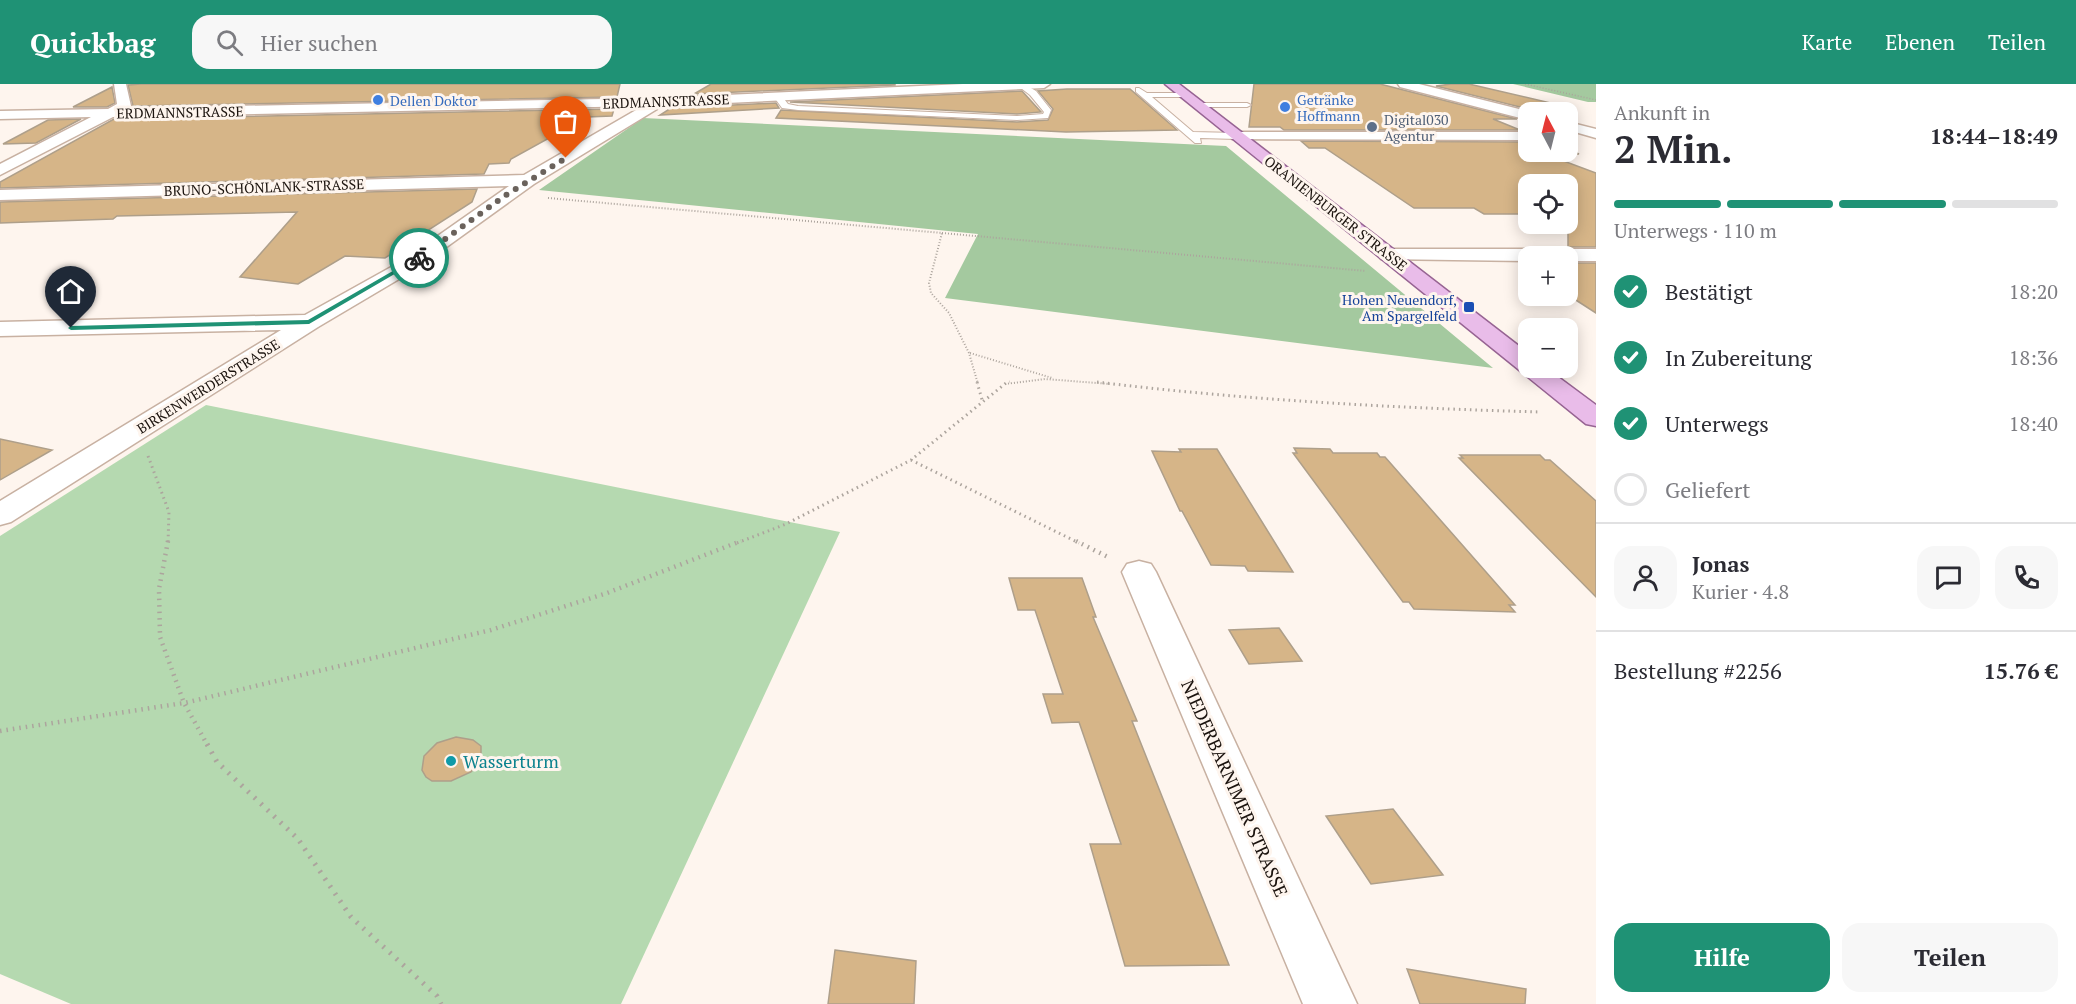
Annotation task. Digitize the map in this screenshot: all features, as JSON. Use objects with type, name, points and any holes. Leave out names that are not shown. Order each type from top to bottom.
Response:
[{"type":"main road","name":"ORANIENBURGER STRASSE","points":[[1184,95],[1518,357]]},
{"type":"main road","name":"ORANIENBURGER STRASSE","points":[[1545,378],[1593,416]]},
{"type":"street","points":[[0,170],[124,106],[120,84]]},
{"type":"street","name":"ERDMANNSTRASSE","points":[[0,115],[653,103],[918,87],[1044,84]]},
{"type":"street","points":[[1404,84],[1518,113]]},
{"type":"street","points":[[611,89],[653,103]]},
{"type":"street","name":"BIRKENWERDERSTRASSE","points":[[0,515],[309,322],[409,265],[528,180],[653,103],[679,90]]},
{"type":"street","points":[[1578,129],[1596,135]]},
{"type":"street","points":[[1237,135],[1518,136]]},
{"type":"street","points":[[1578,136],[1596,135]]},
{"type":"street","name":"BRUNO-SCHÖNLANK-STRASSE","points":[[0,195],[528,180]]},
{"type":"street","points":[[1388,255],[1596,255]]},
{"type":"street","points":[[0,329],[309,322]]},
{"type":"street","name":"NIEDERBARNIMER STRASSE","points":[[1139,572],[1330,1004]]},
{"type":"lane","points":[[1278,84],[1287,87]]},
{"type":"lane","points":[[778,97],[785,106],[798,108],[1017,118],[1045,116],[1047,112],[1033,93],[1021,85]]},
{"type":"lane","points":[[1237,135],[1194,138],[1142,92],[1184,95],[1247,105]]},
{"type":"path","points":[[1525,84],[1596,100]]},
{"type":"path","points":[[506,195],[1380,272],[1410,272]]},
{"type":"path","points":[[942,233],[929,283],[931,293],[949,313],[969,353],[983,403]]},
{"type":"path","points":[[969,353],[1033,374],[1061,380],[1145,389],[1478,411],[1593,416]]},
{"type":"path","points":[[0,731],[183,703],[491,630],[607,593],[786,524],[911,460],[1006,383],[1025,380],[1061,380]]},
{"type":"path","points":[[131,434],[152,461],[169,512],[170,532],[159,589],[160,637],[183,703],[217,762],[298,839],[351,917],[437,996],[441,1004]]},
{"type":"path","points":[[911,460],[1139,572]]},
{"type":"green space","points":[[1513,84],[1596,84],[1596,102],[1588,102]]},
{"type":"green space","points":[[643,118],[1226,146],[1493,368],[945,298],[978,234],[539,190]]},
{"type":"green space","points":[[206,405],[840,532],[621,1004],[71,1004],[0,974],[0,536]]},
{"type":"building","points":[[620,84],[617,97],[133,106],[128,85]]},
{"type":"building","points":[[711,84],[895,84],[895,85],[694,94]]},
{"type":"building","points":[[1254,84],[1380,84],[1517,119],[1493,119],[1518,130],[1284,130],[1280,127],[1249,127]]},
{"type":"building","points":[[1469,84],[1546,102],[1518,102],[1518,106],[1436,86]]},
{"type":"building","points":[[112,87],[115,103],[107,107],[73,107]]},
{"type":"building","points":[[1130,89],[1177,130],[1066,132],[776,118],[781,110],[1017,122],[1048,120],[1053,109],[1038,91]]},
{"type":"building","points":[[1022,91],[1041,112],[1017,114],[790,102]]},
{"type":"building","points":[[776,103],[779,108],[660,115],[671,108]]},
{"type":"building","points":[[614,109],[612,116],[587,117],[511,159],[509,163],[489,164],[484,174],[0,188],[0,182],[114,119]]},
{"type":"building","points":[[81,119],[36,143],[3,144],[48,120]]},
{"type":"building","points":[[1301,141],[1518,142],[1518,162],[1566,162],[1596,173],[1596,247],[1568,246],[1568,234],[1578,234],[1578,174],[1518,174],[1518,214],[1484,214],[1474,208],[1414,208],[1325,148],[1309,148]]},
{"type":"building","points":[[477,189],[472,202],[385,258],[345,256],[298,284],[240,277],[297,212],[117,216],[113,219],[0,223],[0,202]]},
{"type":"building","points":[[1578,263],[1596,263],[1596,313],[1578,301]]},
{"type":"building","points":[[0,439],[52,450],[0,480]]},
{"type":"building","points":[[1294,448],[1330,449],[1333,453],[1377,453],[1380,457],[1385,457],[1515,605],[1509,605],[1515,612],[1414,609],[1409,602],[1403,602],[1293,453],[1297,453]]},
{"type":"building","points":[[1179,449],[1217,449],[1293,572],[1248,571],[1245,566],[1211,565],[1180,511],[1152,451],[1181,452]]},
{"type":"building","points":[[1460,455],[1540,455],[1545,460],[1550,460],[1596,501],[1596,597],[1459,458],[1463,458]]},
{"type":"building","points":[[1009,578],[1082,578],[1096,617],[1093,617],[1137,721],[1132,721],[1229,965],[1125,966],[1090,844],[1121,844],[1079,722],[1052,723],[1043,694],[1063,694],[1035,610],[1018,610]]},
{"type":"building","points":[[1279,628],[1302,661],[1249,664],[1229,630]]},
{"type":"building","name":"Wasserturm","points":[[456,737],[473,740],[481,746],[481,758],[471,772],[451,781],[432,781],[422,770],[424,756],[437,743]]},
{"type":"building","points":[[1393,809],[1443,875],[1371,884],[1326,816]]},
{"type":"building","points":[[835,950],[916,961],[914,1004],[828,1004]]},
{"type":"building","points":[[1407,969],[1526,989],[1525,1004],[1420,1004]]},
{"type":"way so far","points":[[419,258],[528,180],[566,158]]},
{"type":"place","name":"Dellen Doktor","points":[[378,100]]},
{"type":"place","name":"Getränke Hoffmann","points":[[1285,107]]},
{"type":"place","name":"Digital030 Agentur","points":[[1372,127]]},
{"type":"place","name":"Hohen Neuendorf, Am Spargelfeld","points":[[1469,307]]},
{"type":"place","name":"Wasserturm","points":[[451,761]]},
{"type":"route","points":[[71,328],[309,322],[419,258]]}]
